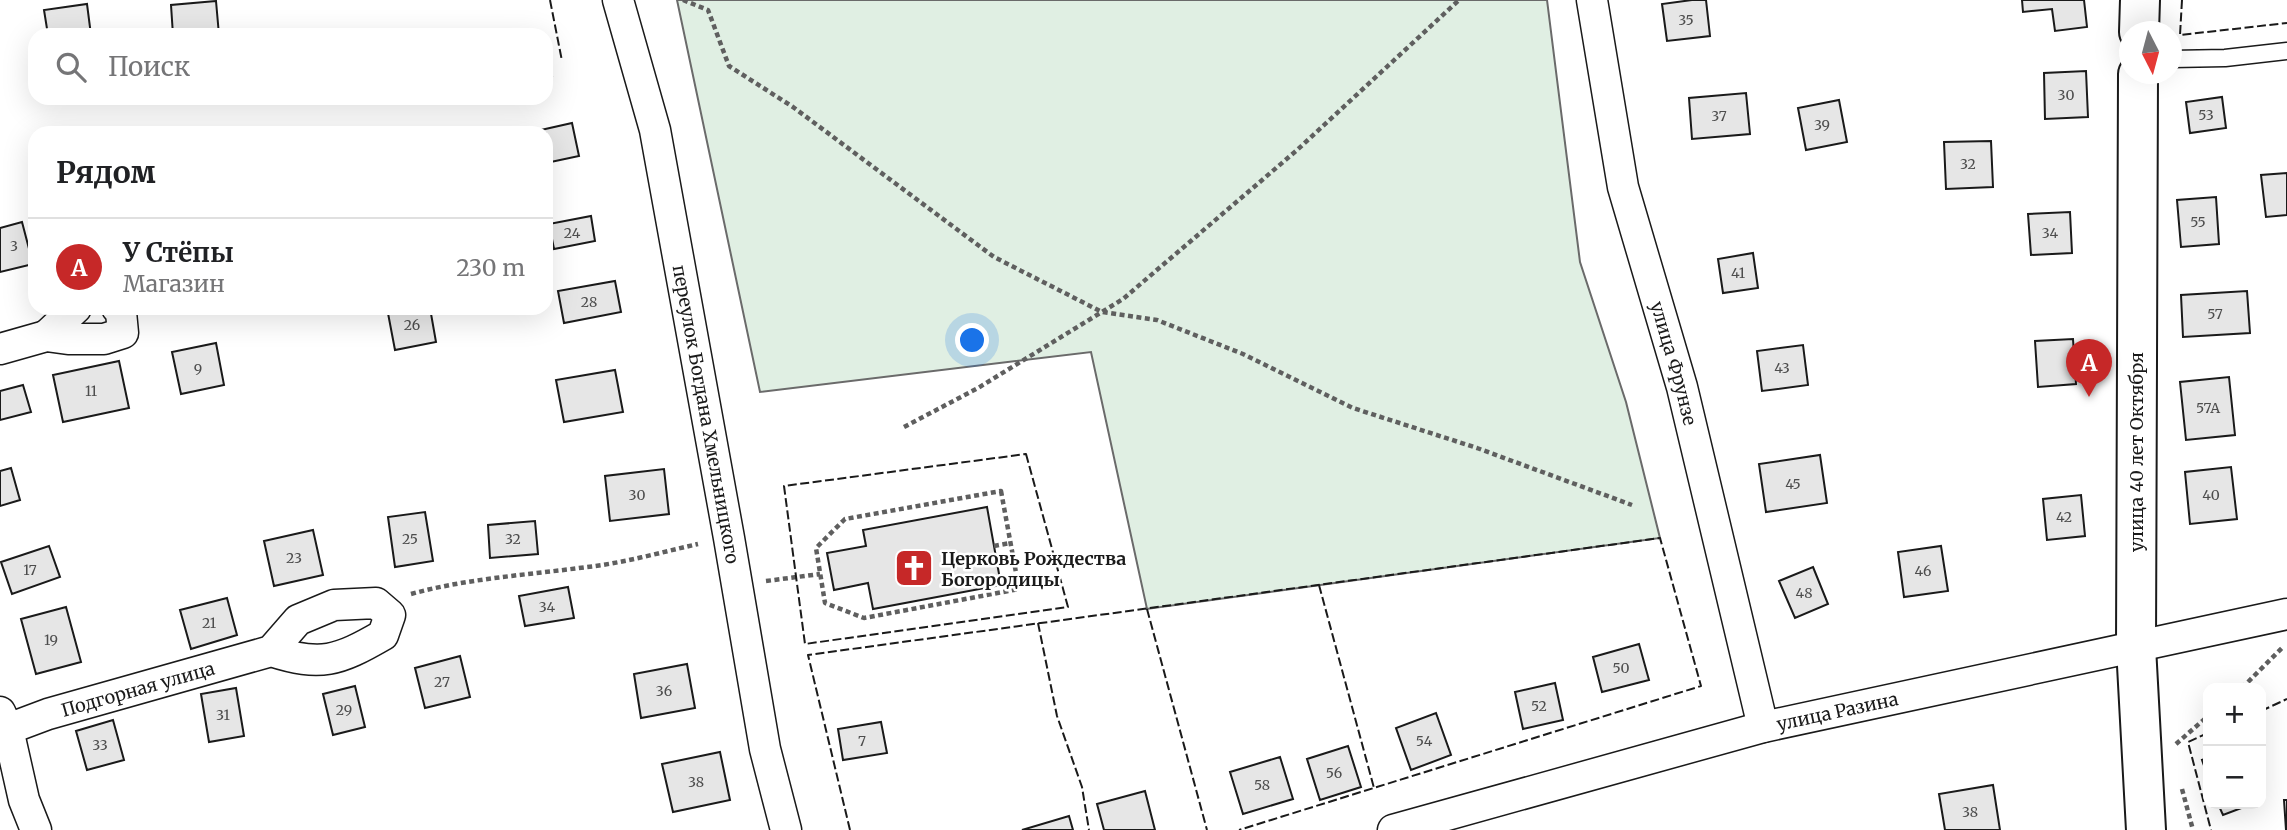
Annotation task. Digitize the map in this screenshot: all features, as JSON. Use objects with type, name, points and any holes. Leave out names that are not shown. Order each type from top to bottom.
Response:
[{"type":"street","name":"переулок Богдана Хмельницкого","points":[[618,0],[655,131],[765,749],[786,830]]},
{"type":"street","name":"улица Фрунзе","points":[[1592,0],[1623,187],[1682,387],[1763,727]]},
{"type":"street","points":[[2139,21],[2140,0]]},
{"type":"street","name":"улица 40 лет Октября","points":[[2138,84],[2136,647],[2146,830]]},
{"type":"street","points":[[0,349],[46,335],[68,315]]},
{"type":"street","points":[[46,335],[68,339],[104,339],[123,333],[121,315]]},
{"type":"street","points":[[376,603],[390,615],[383,635],[357,650],[319,662],[271,651],[298,620],[334,605],[376,603]]},
{"type":"street","name":"улица Разина","points":[[1393,830],[1763,727],[2287,614]]},
{"type":"street","name":"Подгорная улица","points":[[36,830],[24,800],[4,721],[48,714],[271,651]]},
{"type":"lane","points":[[2182,59],[2225,58],[2287,51]]},
{"type":"path","points":[[684,0],[708,10],[729,66],[793,107],[994,257],[1102,312],[1157,320],[1244,354],[1353,408],[1477,448],[1632,505]]},
{"type":"path","points":[[904,427],[978,388],[1123,299],[1296,151],[1459,0]]},
{"type":"path","points":[[1001,491],[1010,543],[1019,589],[864,618],[825,603],[816,548],[845,519],[1001,491]]},
{"type":"path","points":[[376,603],[438,586],[516,574],[590,567],[729,538]]},
{"type":"path","points":[[994,546],[1010,543]]},
{"type":"path","points":[[737,584],[820,573]]},
{"type":"path","points":[[2247,683],[2287,643]]},
{"type":"path","points":[[2170,749],[2203,720]]},
{"type":"green space","points":[[677,0],[1547,0],[1580,262],[1626,402],[1660,538],[1147,609],[1091,352],[760,392]]},
{"type":"building","points":[[1706,0],[1710,36],[1667,41],[1662,4]]},
{"type":"building","points":[[2022,0],[2084,0],[2087,27],[2055,31],[2052,9],[2023,12]]},
{"type":"building","points":[[216,1],[218,28],[173,28],[171,5]]},
{"type":"building","points":[[87,4],[90,28],[47,28],[44,10]]},
{"type":"building","points":[[2086,71],[2088,117],[2045,119],[2044,73]]},
{"type":"building","points":[[1746,93],[1750,134],[1692,139],[1689,98]]},
{"type":"building","points":[[2222,97],[2226,128],[2190,133],[2186,102]]},
{"type":"building","points":[[1839,100],[1847,142],[1806,150],[1798,108]]},
{"type":"building","points":[[572,123],[579,156],[553,162],[553,127]]},
{"type":"building","points":[[1991,141],[1993,187],[1946,189],[1944,142]]},
{"type":"building","points":[[2287,173],[2287,215],[2266,217],[2261,175]]},
{"type":"building","points":[[2216,197],[2219,244],[2181,247],[2177,200]]},
{"type":"building","points":[[2070,212],[2072,253],[2031,255],[2028,214]]},
{"type":"building","points":[[591,216],[595,241],[554,249],[553,223]]},
{"type":"building","points":[[22,222],[28,245],[28,265],[0,272],[0,228]]},
{"type":"building","points":[[1753,253],[1758,288],[1723,293],[1718,259]]},
{"type":"building","points":[[615,281],[621,312],[564,323],[558,291]]},
{"type":"building","points":[[2247,291],[2250,333],[2183,337],[2181,295]]},
{"type":"building","points":[[388,315],[431,315],[436,342],[395,350]]},
{"type":"building","points":[[2073,339],[2076,384],[2038,387],[2035,341]]},
{"type":"building","points":[[216,343],[224,385],[181,394],[172,352]]},
{"type":"building","points":[[1803,345],[1808,385],[1762,391],[1757,351]]},
{"type":"building","points":[[119,361],[129,408],[63,422],[53,375]]},
{"type":"building","points":[[615,370],[623,412],[564,422],[556,380]]},
{"type":"building","points":[[2229,377],[2235,435],[2186,440],[2180,382]]},
{"type":"building","points":[[23,385],[31,412],[0,420],[0,391]]},
{"type":"building","points":[[1820,455],[1827,503],[1766,512],[1759,464]]},
{"type":"building","points":[[2231,467],[2237,519],[2190,524],[2185,472]]},
{"type":"building","points":[[11,468],[20,500],[0,506],[0,471]]},
{"type":"building","points":[[664,469],[669,514],[610,521],[605,476]]},
{"type":"building","points":[[2081,495],[2085,536],[2047,540],[2043,499]]},
{"type":"building","name":"Церковь Рождества Богородицы","points":[[987,507],[1001,585],[873,609],[868,583],[834,590],[827,553],[866,546],[863,530]]},
{"type":"building","points":[[425,512],[433,561],[395,567],[388,517]]},
{"type":"building","points":[[535,521],[538,554],[490,558],[488,525]]},
{"type":"building","points":[[313,530],[323,575],[274,586],[264,541]]},
{"type":"building","points":[[49,546],[60,577],[12,594],[1,562]]},
{"type":"building","points":[[1941,546],[1948,591],[1904,597],[1898,552]]},
{"type":"building","points":[[1813,567],[1828,604],[1795,618],[1779,581]]},
{"type":"building","points":[[568,587],[574,618],[525,626],[519,596]]},
{"type":"building","points":[[227,598],[237,635],[191,649],[180,610]]},
{"type":"building","points":[[66,607],[81,662],[36,674],[21,619]]},
{"type":"building","points":[[1639,644],[1649,680],[1602,692],[1593,657]]},
{"type":"building","points":[[460,656],[470,697],[425,708],[415,668]]},
{"type":"building","points":[[687,664],[695,708],[641,718],[634,674]]},
{"type":"building","points":[[1555,683],[1563,720],[1523,729],[1515,692]]},
{"type":"building","points":[[355,686],[365,727],[333,735],[323,694]]},
{"type":"building","points":[[236,688],[244,736],[209,742],[201,694]]},
{"type":"building","points":[[1436,713],[1451,755],[1411,770],[1396,728]]},
{"type":"building","points":[[113,720],[124,760],[87,770],[76,731]]},
{"type":"building","points":[[881,722],[887,753],[843,760],[838,729]]},
{"type":"building","points":[[1348,746],[1361,787],[1320,800],[1307,759]]},
{"type":"building","points":[[720,752],[730,800],[673,812],[662,764]]},
{"type":"building","points":[[1280,757],[1293,799],[1243,814],[1230,772]]},
{"type":"building","points":[[1993,785],[2000,830],[1945,830],[1939,794]]},
{"type":"building","points":[[1145,791],[1155,830],[1104,830],[1097,804]]},
{"type":"building","points":[[2284,800],[2287,800],[2287,830],[2286,830]]},
{"type":"building","points":[[2220,809],[2239,809],[2223,815]]},
{"type":"building","points":[[1069,816],[1073,830],[1022,830]]},
{"type":"fence","points":[[550,0],[562,61]]},
{"type":"fence","points":[[2182,0],[2180,35],[2287,23]]},
{"type":"fence","points":[[1026,454],[1068,607],[805,644],[784,486],[1026,454]]},
{"type":"fence","points":[[850,830],[808,655],[1660,538],[1701,686],[1239,830]]},
{"type":"fence","points":[[1319,585],[1374,788]]},
{"type":"fence","points":[[1147,609],[1207,830]]},
{"type":"fence","points":[[1038,623],[1057,716],[1082,787],[1089,830]]},
{"type":"fence","points":[[2266,709],[2287,699]]},
{"type":"fence","points":[[2203,735],[2188,742],[2211,830]]},
{"type":"place","name":"У Стёпы","points":[[2089,397]]},
{"type":"place","name":"Церковь Рождества Богородицы","points":[[914,568]]}]
